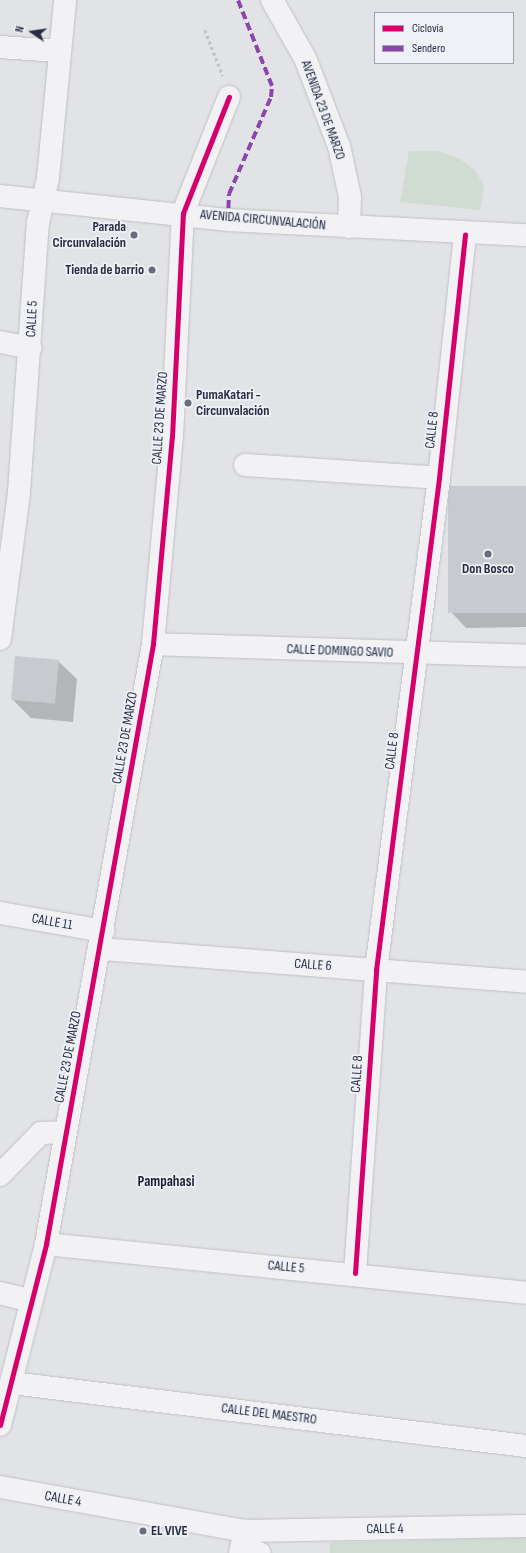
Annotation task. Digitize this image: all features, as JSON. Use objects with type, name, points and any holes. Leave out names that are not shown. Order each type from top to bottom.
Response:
[{"type":"street","name":"CALLE 5","points":[[1,631],[9,491],[30,348],[43,199],[65,0]]},
{"type":"street","name":"AVENIDA 23 DE MARZO","points":[[272,0],[305,58],[339,146],[350,197],[349,227]]},
{"type":"street","points":[[0,46],[59,51]]},
{"type":"street","name":"CALLE 23 DE MARZO","points":[[0,1425],[12,1383],[46,1244],[102,940],[154,644],[172,437],[183,213],[229,97]]},
{"type":"street","name":"AVENIDA CIRCUNVALACIÓN","points":[[0,196],[183,213],[228,220],[464,234],[526,235]]},
{"type":"street","name":"CALLE 8","points":[[355,1274],[376,970],[438,478],[464,234]]},
{"type":"street","points":[[0,342],[30,348]]},
{"type":"street","points":[[245,465],[438,478]]},
{"type":"street","name":"CALLE DOMINGO SAVIO","points":[[154,644],[526,656]]},
{"type":"street","name":"CALLE 11","points":[[0,913],[102,940]]},
{"type":"street","name":"CALLE 6","points":[[102,940],[376,970],[526,982]]},
{"type":"street","points":[[0,1175],[40,1133],[66,1132]]},
{"type":"street","name":"CALLE 5","points":[[46,1244],[355,1274],[526,1294]]},
{"type":"street","points":[[0,1292],[32,1301]]},
{"type":"street","name":"CALLE DEL MAESTRO","points":[[12,1383],[526,1446]]},
{"type":"street","name":"CALLE 4","points":[[0,1487],[246,1547],[526,1526]]},
{"type":"path","points":[[205,30],[229,97]]},
{"type":"shaded area","points":[[409,151],[438,151],[460,159],[475,170],[484,186],[480,210],[400,202]]},
{"type":"shaded area","points":[[526,1537],[526,1553],[330,1553],[330,1543]]},
{"type":"building","name":"Don Bosco","points":[[448,486],[526,486],[526,613],[448,613]]},
{"type":"building","points":[[15,656],[59,660],[55,704],[11,700]]},
{"type":"marked path","points":[[228,220],[229,194],[271,97],[272,86],[238,0]]},
{"type":"cycle path","points":[[0,1425],[46,1244],[153,644],[172,437],[183,213],[229,97]]},
{"type":"cycle path","points":[[355,1273],[376,970],[439,478],[465,234]]},
{"type":"place","name":"Parada Circunvalación","points":[[134,235]]},
{"type":"place","name":"Tienda de barrio","points":[[152,270]]},
{"type":"place","name":"PumaKatari - Circunvalación","points":[[188,403]]},
{"type":"place","name":"Don Bosco","points":[[488,554]]},
{"type":"place","name":"EL VIVE","points":[[143,1531]]},
{"type":"district","name":"Pampahasi","points":[[166,1182]]}]
